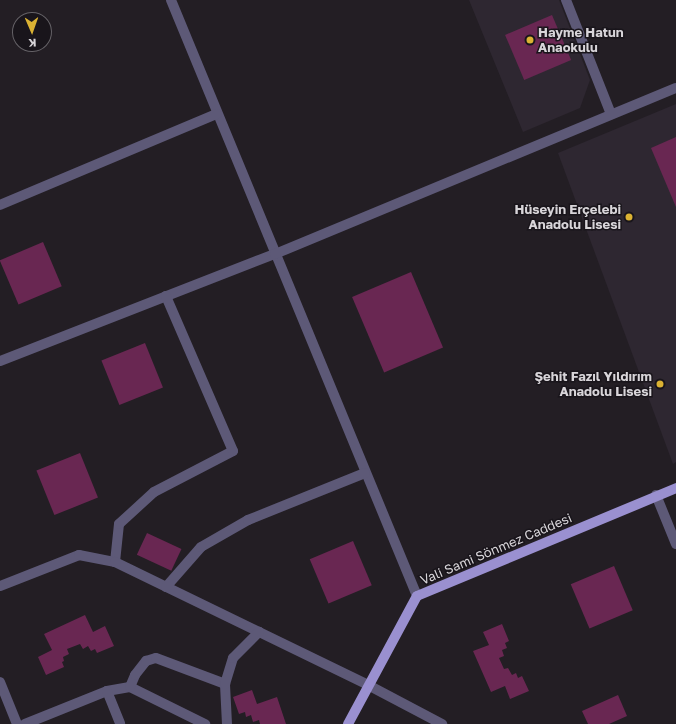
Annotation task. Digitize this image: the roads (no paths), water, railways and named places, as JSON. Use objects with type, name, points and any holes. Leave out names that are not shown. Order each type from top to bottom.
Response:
[{"type":"main road","name":"Vali Sami Sönmez Caddesi","points":[[348,724],[417,596],[676,488]]},
{"type":"street","points":[[171,0],[417,596]]},
{"type":"street","points":[[566,0],[611,114]]},
{"type":"street","points":[[0,361],[275,254],[676,88]]},
{"type":"street","points":[[0,205],[217,114]]},
{"type":"street","points":[[115,562],[120,524],[148,497],[154,492],[233,451],[166,296]]},
{"type":"street","points":[[166,587],[201,547],[248,520],[365,473]]},
{"type":"street","points":[[656,496],[676,544]]},
{"type":"street","points":[[0,586],[79,555],[115,562],[368,685],[442,724]]},
{"type":"street","points":[[227,724],[224,684],[233,658],[258,632]]},
{"type":"street","points":[[130,687],[135,675],[146,661],[156,658],[224,684]]},
{"type":"street","points":[[0,682],[17,724]]},
{"type":"street","points":[[25,724],[107,691],[130,687],[205,724]]},
{"type":"street","points":[[107,691],[120,724]]},
{"type":"place","name":"Hayme Hatun Anaokulu","points":[[530,40]]},
{"type":"place","name":"Hüseyin Erçelebi Anadolu Lisesi","points":[[629,217]]},
{"type":"place","name":"Şehit Fazıl Yıldırım Anadolu Lisesi","points":[[660,384]]}]
